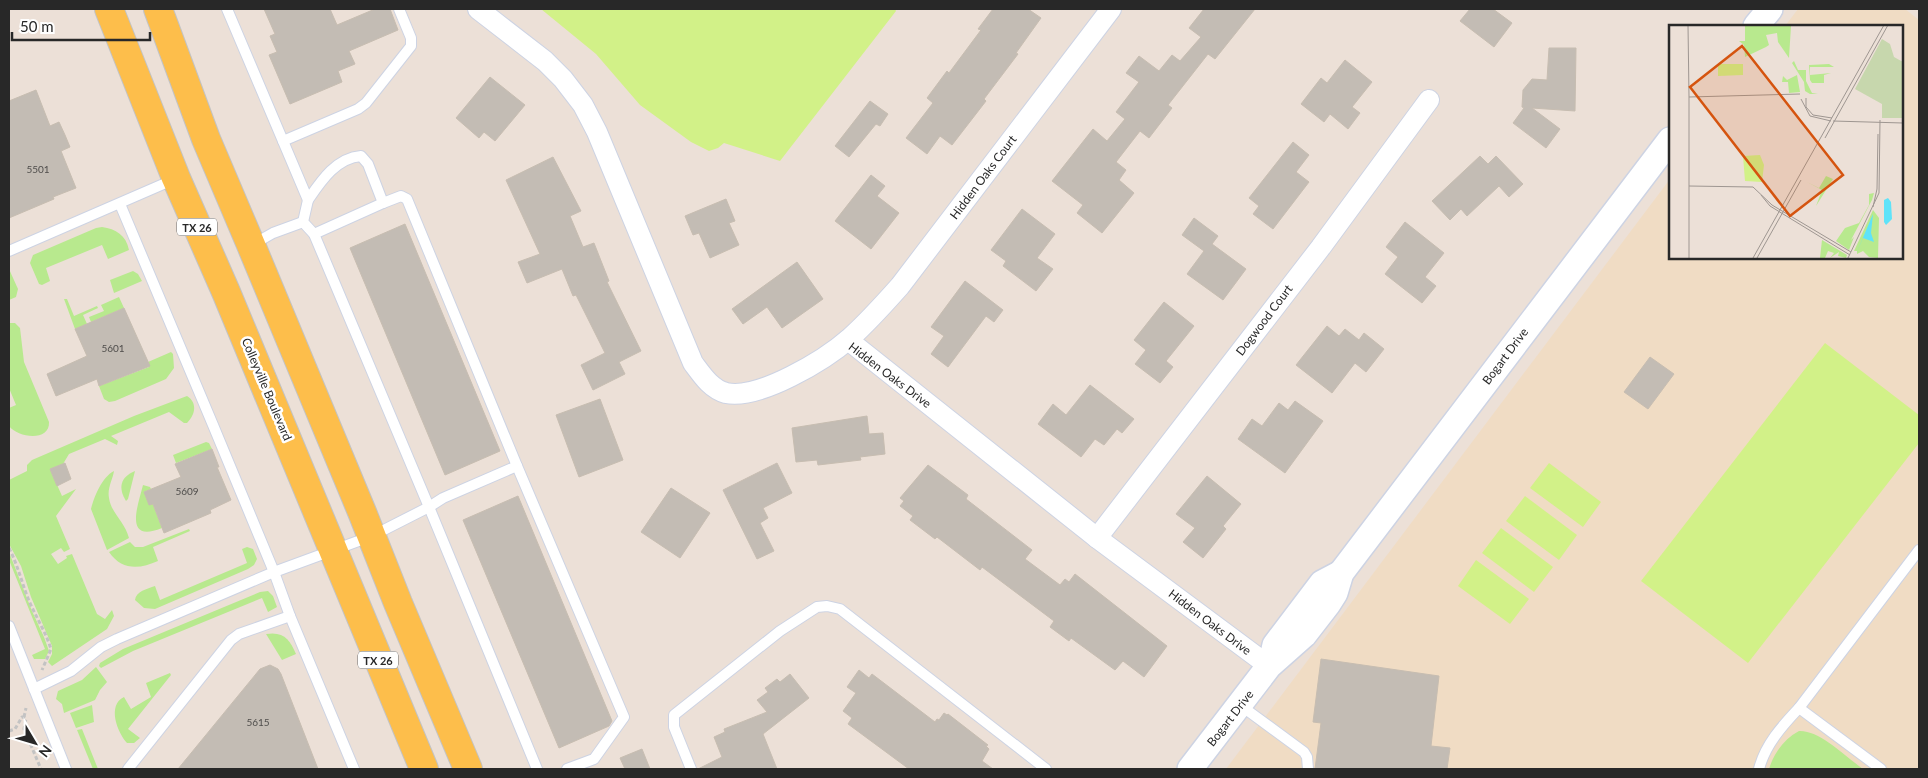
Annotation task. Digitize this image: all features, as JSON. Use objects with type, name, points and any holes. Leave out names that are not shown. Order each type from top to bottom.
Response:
[{"type":"main road","name":"Colleyville Boulevard","points":[[109,9],[176,178],[335,551],[370,642],[424,769]]},
{"type":"main road","name":"TX 26","points":[[158,9],[206,139],[252,245],[468,769]]},
{"type":"street","name":"Hidden Oaks Drive","points":[[478,9],[545,61],[563,79],[583,105],[597,132],[693,363],[704,378],[714,387],[726,393],[740,394],[760,390],[820,360],[848,340],[1097,538],[1270,666]]},
{"type":"street","name":"Hidden Oaks Court","points":[[848,340],[871,319],[900,286],[1111,9]]},
{"type":"street","points":[[1757,25],[1770,9]]},
{"type":"street","name":"Dogwood Court","points":[[1097,538],[1321,247],[1429,100]]},
{"type":"street","name":"Bogart Drive","points":[[1190,769],[1270,666],[1275,645],[1314,593],[1322,583],[1341,573],[1669,141]]},
{"type":"lane","points":[[227,9],[308,200]]},
{"type":"lane","points":[[283,141],[358,109],[366,103],[411,46],[411,38],[399,9]]},
{"type":"lane","points":[[303,222],[308,200],[329,172],[354,156],[361,156],[368,164],[383,203]]},
{"type":"lane","points":[[9,251],[176,178]]},
{"type":"lane","points":[[314,234],[401,196],[407,198],[517,466],[624,717],[594,758],[567,769]]},
{"type":"lane","points":[[120,204],[354,769]]},
{"type":"lane","points":[[252,245],[273,233],[303,222]]},
{"type":"lane","points":[[303,222],[314,234],[537,769]]},
{"type":"lane","points":[[34,689],[58,679],[101,647],[117,639],[274,572],[372,536],[443,498],[517,466]]},
{"type":"lane","points":[[1759,769],[1767,748],[1783,725],[1799,708],[1916,562],[1919,550]]},
{"type":"lane","points":[[691,769],[674,727],[674,715],[780,631],[817,607],[826,606],[840,609],[1046,769]]},
{"type":"lane","points":[[128,769],[232,640],[239,634],[290,616]]},
{"type":"lane","points":[[9,626],[66,769]]},
{"type":"lane","points":[[1240,704],[1304,752],[1307,758],[1308,769]]},
{"type":"lane","points":[[1799,708],[1880,769]]},
{"type":"lane","points":[[594,758],[598,769]]},
{"type":"path","points":[[9,548],[18,566],[27,596],[51,649],[24,717],[22,717],[15,729],[9,731]]},
{"type":"path","points":[[24,717],[26,718],[24,729],[42,769]]},
{"type":"shaded area","points":[[1798,9],[1905,9],[1919,20],[1919,769],[1226,769],[1669,180],[1669,259],[1903,259],[1903,25],[1786,25]]},
{"type":"green space","points":[[541,9],[895,9],[896,11],[780,161],[724,143],[718,148],[709,151],[691,142],[640,105],[596,54]]},
{"type":"green space","points":[[102,227],[112,229],[120,234],[128,245],[129,250],[108,259],[102,245],[46,268],[50,281],[42,285],[39,284],[30,263],[33,255]]},
{"type":"green space","points":[[9,269],[18,289],[16,297],[9,300]]},
{"type":"green space","points":[[133,271],[138,274],[142,281],[114,293],[110,280]]},
{"type":"green space","points":[[119,297],[124,308],[91,322],[89,317],[104,311],[101,305]]},
{"type":"green space","points":[[64,299],[67,299],[74,316],[97,306],[98,308],[83,315],[87,324],[75,329]]},
{"type":"green space","points":[[9,323],[15,323],[20,328],[24,362],[49,422],[48,428],[39,435],[33,436],[19,433],[9,426],[9,408],[16,405],[9,388]]},
{"type":"green space","points":[[1825,343],[1919,415],[1919,443],[1748,663],[1641,581]]},
{"type":"green space","points":[[171,352],[173,354],[174,368],[166,379],[115,401],[109,402],[104,399],[99,386],[149,367],[148,362]]},
{"type":"green space","points":[[187,396],[193,402],[194,409],[187,423],[184,423],[169,412],[111,436],[118,441],[117,445],[105,439],[69,454],[63,464],[50,469],[62,496],[76,489],[56,516],[70,549],[64,552],[61,548],[51,554],[58,564],[67,558],[66,556],[72,554],[97,614],[105,619],[112,610],[114,616],[107,629],[52,666],[48,662],[52,654],[52,646],[31,597],[21,566],[9,544],[9,480],[27,471],[27,465],[32,460],[134,416]]},
{"type":"green space","points":[[206,442],[209,443],[212,449],[176,463],[173,455]]},
{"type":"green space","points":[[1549,463],[1601,502],[1583,527],[1530,488]]},
{"type":"green space","points":[[114,471],[109,487],[110,503],[129,538],[107,550],[91,509],[102,482]]},
{"type":"green space","points":[[135,471],[126,501],[122,492],[122,483],[126,476]]},
{"type":"green space","points":[[143,485],[151,489],[144,492],[153,504],[162,528],[150,532],[142,531],[138,527],[136,520],[138,502]]},
{"type":"green space","points":[[1525,496],[1577,535],[1559,560],[1506,521]]},
{"type":"green space","points":[[1501,528],[1553,567],[1534,592],[1482,553]]},
{"type":"green space","points":[[189,529],[190,531],[153,547],[158,561],[145,566],[132,567],[125,565],[120,563],[109,552],[130,542],[135,547],[143,547]]},
{"type":"green space","points":[[247,547],[253,549],[257,559],[254,565],[248,569],[155,609],[144,608],[135,600],[137,594],[155,586],[160,600],[247,563],[242,549]]},
{"type":"green space","points":[[9,552],[49,651],[45,659],[34,659],[32,655],[45,649],[9,560]]},
{"type":"green space","points":[[1476,560],[1529,599],[1510,624],[1458,586]]},
{"type":"green space","points":[[268,591],[273,596],[277,607],[268,612],[262,598],[133,651],[101,668],[99,666],[100,663],[123,649],[260,592]]},
{"type":"green space","points":[[266,634],[282,635],[289,641],[296,654],[282,660]]},
{"type":"green space","points":[[96,667],[107,682],[95,700],[64,713],[62,704],[56,699],[58,691],[82,680]]},
{"type":"green space","points":[[170,673],[171,675],[128,729],[140,738],[134,743],[127,743],[115,719],[116,706],[119,701],[124,697],[131,709],[151,697],[146,683]]},
{"type":"green space","points":[[92,705],[94,722],[76,728],[70,713]]},
{"type":"green space","points":[[82,729],[98,769],[93,769],[77,730]]},
{"type":"green space","points":[[1799,731],[1824,739],[1863,769],[1769,769],[1780,747]]},
{"type":"building","points":[[264,9],[330,9],[337,25],[375,9],[390,9],[398,30],[349,51],[355,64],[338,71],[342,82],[290,104],[269,55],[277,52],[270,36],[275,34]]},
{"type":"building","points":[[993,9],[1028,9],[1041,18],[1016,53],[1018,54],[984,99],[986,101],[952,145],[940,136],[927,154],[906,138],[933,103],[927,98],[947,71],[949,73],[981,30],[978,29]]},
{"type":"building","points":[[1204,9],[1255,9],[1215,59],[1208,54],[1168,105],[1172,108],[1149,138],[1140,131],[1116,162],[1126,170],[1119,180],[1134,193],[1102,233],[1077,213],[1083,205],[1052,181],[1093,129],[1107,141],[1125,119],[1116,112],[1139,82],[1126,73],[1139,56],[1159,71],[1172,55],[1180,61],[1201,37],[1189,28]]},
{"type":"building","points":[[1470,9],[1493,9],[1512,23],[1494,47],[1460,21]]},
{"type":"building","points":[[1549,48],[1576,48],[1575,111],[1532,108],[1560,129],[1546,148],[1513,123],[1524,108],[1522,107],[1523,90],[1532,79],[1547,80]]},
{"type":"building","points":[[1345,60],[1372,82],[1352,107],[1360,113],[1348,129],[1330,114],[1324,122],[1301,104],[1321,78],[1327,83]]},
{"type":"building","points":[[490,77],[525,105],[495,141],[484,132],[479,138],[456,118]]},
{"type":"building","points":[[36,90],[50,126],[59,122],[70,147],[61,151],[76,188],[9,218],[9,101]]},
{"type":"building","points":[[870,101],[888,114],[880,126],[876,124],[849,157],[835,146]]},
{"type":"building","points":[[1293,142],[1309,155],[1296,172],[1309,182],[1273,229],[1253,214],[1259,206],[1249,198]]},
{"type":"building","points":[[1480,156],[1488,164],[1496,156],[1523,184],[1509,197],[1499,186],[1467,216],[1461,209],[1450,220],[1432,201]]},
{"type":"building","points":[[553,157],[581,211],[570,216],[583,247],[594,243],[609,281],[607,282],[641,351],[619,362],[625,374],[593,390],[581,365],[605,353],[576,295],[573,296],[562,269],[527,283],[518,262],[540,254],[506,180]]},
{"type":"building","points":[[871,175],[885,186],[877,196],[899,213],[871,249],[835,221]]},
{"type":"building","points":[[726,199],[735,221],[729,223],[739,245],[710,258],[699,233],[693,235],[685,216]]},
{"type":"building","points":[[1022,209],[1055,234],[1037,258],[1053,269],[1036,291],[1003,266],[1006,261],[991,250]]},
{"type":"building","points":[[1194,218],[1218,236],[1212,244],[1246,269],[1223,300],[1187,274],[1204,251],[1182,235]]},
{"type":"building","points":[[1405,222],[1444,253],[1425,277],[1436,286],[1422,303],[1385,274],[1398,257],[1386,247]]},
{"type":"building","points":[[405,224],[500,451],[445,475],[350,248]]},
{"type":"building","points":[[797,262],[823,299],[782,328],[767,307],[743,324],[732,309]]},
{"type":"building","points":[[965,281],[1003,310],[994,322],[986,316],[948,367],[931,354],[944,336],[931,327]]},
{"type":"building","points":[[1164,302],[1194,326],[1166,361],[1173,367],[1160,383],[1135,364],[1146,350],[1134,340]]},
{"type":"building","points":[[124,308],[150,366],[99,386],[97,379],[56,396],[47,374],[87,356],[75,329]]},
{"type":"building","points":[[1327,326],[1339,336],[1345,329],[1359,340],[1364,333],[1384,349],[1366,372],[1355,363],[1332,393],[1296,365]]},
{"type":"building","points":[[1650,357],[1674,374],[1648,409],[1624,392]]},
{"type":"building","points":[[1090,385],[1134,419],[1122,433],[1117,429],[1104,445],[1095,439],[1081,457],[1038,424],[1053,404],[1066,415]]},
{"type":"building","points":[[600,399],[623,460],[579,477],[556,415]]},
{"type":"building","points":[[1295,401],[1323,421],[1285,473],[1238,439],[1252,419],[1262,426],[1279,403],[1288,410]]},
{"type":"building","points":[[867,416],[869,434],[883,433],[885,454],[860,457],[861,460],[818,465],[817,460],[796,462],[792,428]]},
{"type":"building","points":[[212,449],[219,467],[217,467],[231,500],[210,510],[211,513],[164,533],[153,504],[149,505],[144,492],[181,477],[175,464]]},
{"type":"building","points":[[65,463],[71,479],[57,486],[50,469]]},
{"type":"building","points":[[777,463],[792,493],[763,508],[768,518],[760,523],[774,551],[757,559],[723,490]]},
{"type":"building","points":[[928,465],[968,495],[966,499],[1032,550],[1025,559],[1060,585],[1065,579],[1069,582],[1075,574],[1167,646],[1144,677],[1123,661],[1115,670],[1071,638],[1069,641],[1050,627],[1054,621],[982,567],[980,570],[937,537],[935,539],[910,520],[913,516],[900,506],[904,501],[900,498]]},
{"type":"building","points":[[1207,476],[1241,504],[1223,526],[1226,529],[1203,558],[1183,542],[1195,528],[1176,514]]},
{"type":"building","points":[[671,488],[710,513],[680,558],[641,532]]},
{"type":"building","points":[[518,496],[612,721],[609,726],[559,748],[463,520]]},
{"type":"building","points":[[1321,659],[1439,676],[1431,746],[1450,748],[1447,769],[1315,769],[1321,723],[1313,722]]},
{"type":"building","points":[[270,665],[278,669],[281,674],[318,769],[178,769],[260,669]]},
{"type":"building","points":[[859,670],[869,678],[872,674],[935,722],[944,713],[948,714],[988,745],[986,746],[989,749],[982,761],[993,769],[909,769],[848,724],[852,718],[843,711],[856,693],[847,687]]},
{"type":"building","points":[[790,674],[809,698],[763,734],[777,769],[698,769],[722,757],[714,737],[725,732],[724,729],[767,712],[757,700],[768,692],[765,688],[777,679],[780,682]]},
{"type":"building","points":[[642,749],[650,769],[625,769],[620,758]]}]
